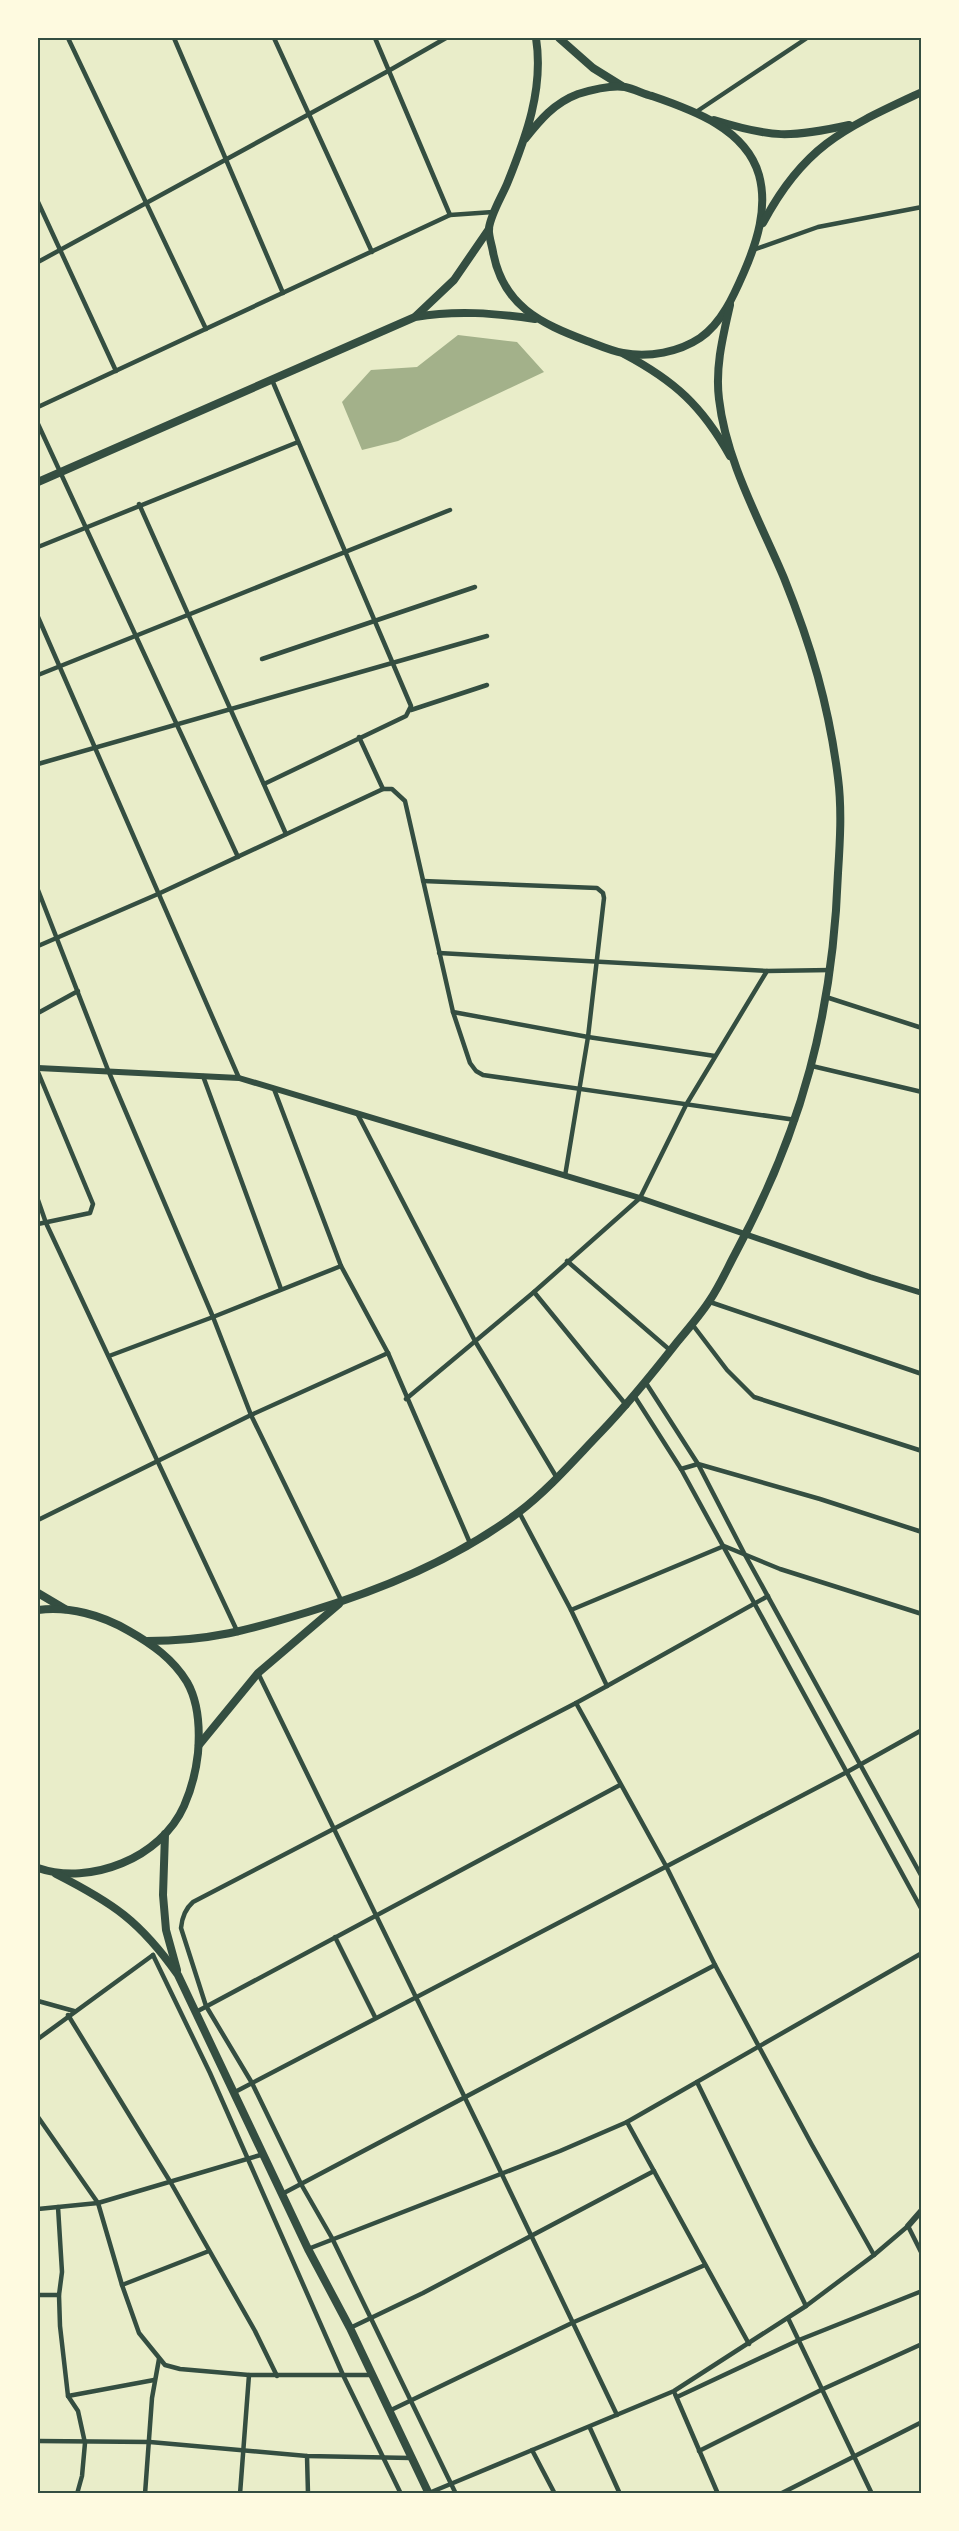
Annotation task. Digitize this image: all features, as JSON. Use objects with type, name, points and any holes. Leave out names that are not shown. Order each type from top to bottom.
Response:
[{"type":"main road","points":[[415,317],[454,280],[489,230],[525,139],[538,79],[536,38]]},
{"type":"main road","points":[[559,38],[592,68],[624,87],[760,133],[785,136],[812,134],[854,124]]},
{"type":"main road","points":[[525,139],[542,117],[563,101],[594,90],[624,87]]},
{"type":"main road","points":[[739,474],[723,420],[718,369],[730,305],[761,226],[794,172],[819,149],[854,124],[921,92]]},
{"type":"main road","points":[[708,117],[733,137],[756,166],[761,191],[761,226]]},
{"type":"main road","points":[[147,1641],[209,1639],[238,1633],[342,1602],[416,1571],[470,1543],[518,1512],[557,1478],[627,1406],[710,1302],[763,1200],[796,1120],[812,1066],[831,970],[837,901],[839,783],[824,692],[793,600],[739,474],[714,428],[697,406],[673,383],[623,354],[536,319],[513,298],[502,280],[497,270],[489,230]]},
{"type":"main road","points":[[623,354],[661,353],[690,345],[705,334],[730,305]]},
{"type":"main road","points":[[38,482],[415,317],[476,311],[536,319]]},
{"type":"main road","points":[[38,1593],[67,1610]]},
{"type":"main road","points":[[199,1745],[258,1673],[342,1602]]},
{"type":"main road","points":[[38,1610],[67,1610],[113,1622],[147,1641],[170,1660],[187,1683],[197,1708],[199,1745],[195,1777],[184,1807],[165,1834],[133,1857],[107,1869],[80,1875],[56,1874]]},
{"type":"main road","points":[[165,1834],[162,1895],[166,1930],[178,1975],[308,2249],[351,2328],[429,2493]]},
{"type":"main road","points":[[38,1868],[56,1874],[112,1904],[130,1918],[156,1952],[178,1975]]},
{"type":"street","points":[[69,38],[206,329]]},
{"type":"street","points":[[174,38],[283,293]]},
{"type":"street","points":[[274,38],[372,252]]},
{"type":"street","points":[[375,38],[450,215]]},
{"type":"street","points":[[38,262],[446,38]]},
{"type":"street","points":[[696,112],[807,38]]},
{"type":"street","points":[[38,202],[116,371]]},
{"type":"street","points":[[753,250],[818,226],[921,207]]},
{"type":"street","points":[[38,407],[450,215],[495,212]]},
{"type":"street","points":[[272,380],[411,710]]},
{"type":"street","points":[[38,424],[238,857]]},
{"type":"street","points":[[38,547],[139,504],[298,442]]},
{"type":"street","points":[[139,504],[286,834]]},
{"type":"street","points":[[38,675],[450,510]]},
{"type":"street","points":[[262,658],[475,586]]},
{"type":"street","points":[[38,617],[238,1078]]},
{"type":"street","points":[[38,764],[487,636]]},
{"type":"street","points":[[264,784],[406,716],[411,710],[487,685]]},
{"type":"street","points":[[359,737],[382,789]]},
{"type":"street","points":[[38,946],[158,894],[382,789],[397,791],[405,801],[453,1012],[470,1063],[479,1073],[796,1120]]},
{"type":"street","points":[[423,881],[597,888],[603,892],[588,1036],[566,1176]]},
{"type":"street","points":[[38,890],[108,1070],[213,1317],[251,1415],[342,1602]]},
{"type":"street","points":[[439,953],[767,971],[831,970]]},
{"type":"street","points":[[406,1399],[534,1292],[640,1198],[686,1105],[767,971]]},
{"type":"street","points":[[38,1014],[78,991]]},
{"type":"street","points":[[826,997],[921,1028]]},
{"type":"street","points":[[453,1012],[715,1056]]},
{"type":"street","points":[[812,1066],[921,1092]]},
{"type":"street","points":[[38,1224],[90,1213],[93,1204],[38,1070],[108,1070],[238,1078],[640,1198],[921,1293]]},
{"type":"street","points":[[203,1076],[281,1289]]},
{"type":"street","points":[[274,1089],[341,1266],[387,1353],[470,1543]]},
{"type":"street","points":[[357,1113],[475,1341],[557,1478]]},
{"type":"street","points":[[38,1200],[46,1223],[238,1633]]},
{"type":"street","points":[[567,1261],[671,1351]]},
{"type":"street","points":[[108,1356],[341,1266]]},
{"type":"street","points":[[534,1292],[627,1406]]},
{"type":"street","points":[[710,1302],[921,1374]]},
{"type":"street","points":[[692,1324],[727,1370],[754,1397],[921,1452]]},
{"type":"street","points":[[38,1520],[159,1463],[251,1415],[387,1353]]},
{"type":"street","points":[[645,1383],[698,1464],[744,1553],[921,1877]]},
{"type":"street","points":[[635,1396],[681,1469],[724,1546],[921,1910]]},
{"type":"street","points":[[681,1469],[698,1464],[820,1499],[921,1532]]},
{"type":"street","points":[[518,1512],[571,1610],[607,1686]]},
{"type":"street","points":[[571,1610],[724,1546],[780,1569],[921,1614]]},
{"type":"street","points":[[456,2493],[332,2238],[301,2184],[252,2083],[206,2006],[182,1928],[187,1907],[576,1703],[768,1596]]},
{"type":"street","points":[[258,1673],[574,2322],[616,2415]]},
{"type":"street","points":[[576,1703],[666,1866],[715,1965],[812,2145],[874,2255]]},
{"type":"street","points":[[235,2092],[847,1772],[921,1730]]},
{"type":"street","points":[[195,2012],[620,1785]]},
{"type":"street","points":[[335,1937],[375,2018]]},
{"type":"street","points":[[38,2039],[156,1952],[343,2375],[401,2493]]},
{"type":"street","points":[[308,2249],[502,2174],[627,2122],[921,1953]]},
{"type":"street","points":[[282,2194],[715,1965]]},
{"type":"street","points":[[38,2001],[74,2011]]},
{"type":"street","points":[[68,2015],[171,2183],[255,2331],[277,2376]]},
{"type":"street","points":[[697,2082],[806,2306]]},
{"type":"street","points":[[38,2117],[98,2203],[122,2284],[140,2333],[165,2365],[180,2369],[249,2375],[372,2375]]},
{"type":"street","points":[[627,2122],[748,2344]]},
{"type":"street","points":[[38,2209],[98,2203],[264,2154]]},
{"type":"street","points":[[351,2328],[654,2171]]},
{"type":"street","points":[[58,2207],[62,2272],[59,2295],[68,2396],[78,2411],[85,2443],[77,2493]]},
{"type":"street","points":[[429,2493],[590,2428],[674,2391],[806,2306],[874,2255],[908,2226],[921,2210]]},
{"type":"street","points":[[908,2226],[921,2254]]},
{"type":"street","points":[[122,2284],[208,2251]]},
{"type":"street","points":[[390,2411],[574,2322],[705,2265]]},
{"type":"street","points":[[677,2397],[799,2340],[921,2291]]},
{"type":"street","points":[[38,2295],[59,2295]]},
{"type":"street","points":[[788,2318],[872,2493]]},
{"type":"street","points":[[699,2451],[823,2389],[921,2344]]},
{"type":"street","points":[[145,2493],[154,2380],[159,2359]]},
{"type":"street","points":[[240,2493],[249,2375]]},
{"type":"street","points":[[68,2396],[154,2380]]},
{"type":"street","points":[[674,2391],[718,2493]]},
{"type":"street","points":[[780,2493],[921,2422]]},
{"type":"street","points":[[590,2428],[620,2493]]},
{"type":"street","points":[[38,2441],[150,2442],[307,2456],[411,2458]]},
{"type":"street","points":[[532,2450],[555,2493]]},
{"type":"street","points":[[307,2456],[308,2493]]},
{"type":"shaded area","points":[[458,335],[517,342],[544,372],[398,441],[362,450],[342,402],[371,370],[417,367]]}]
